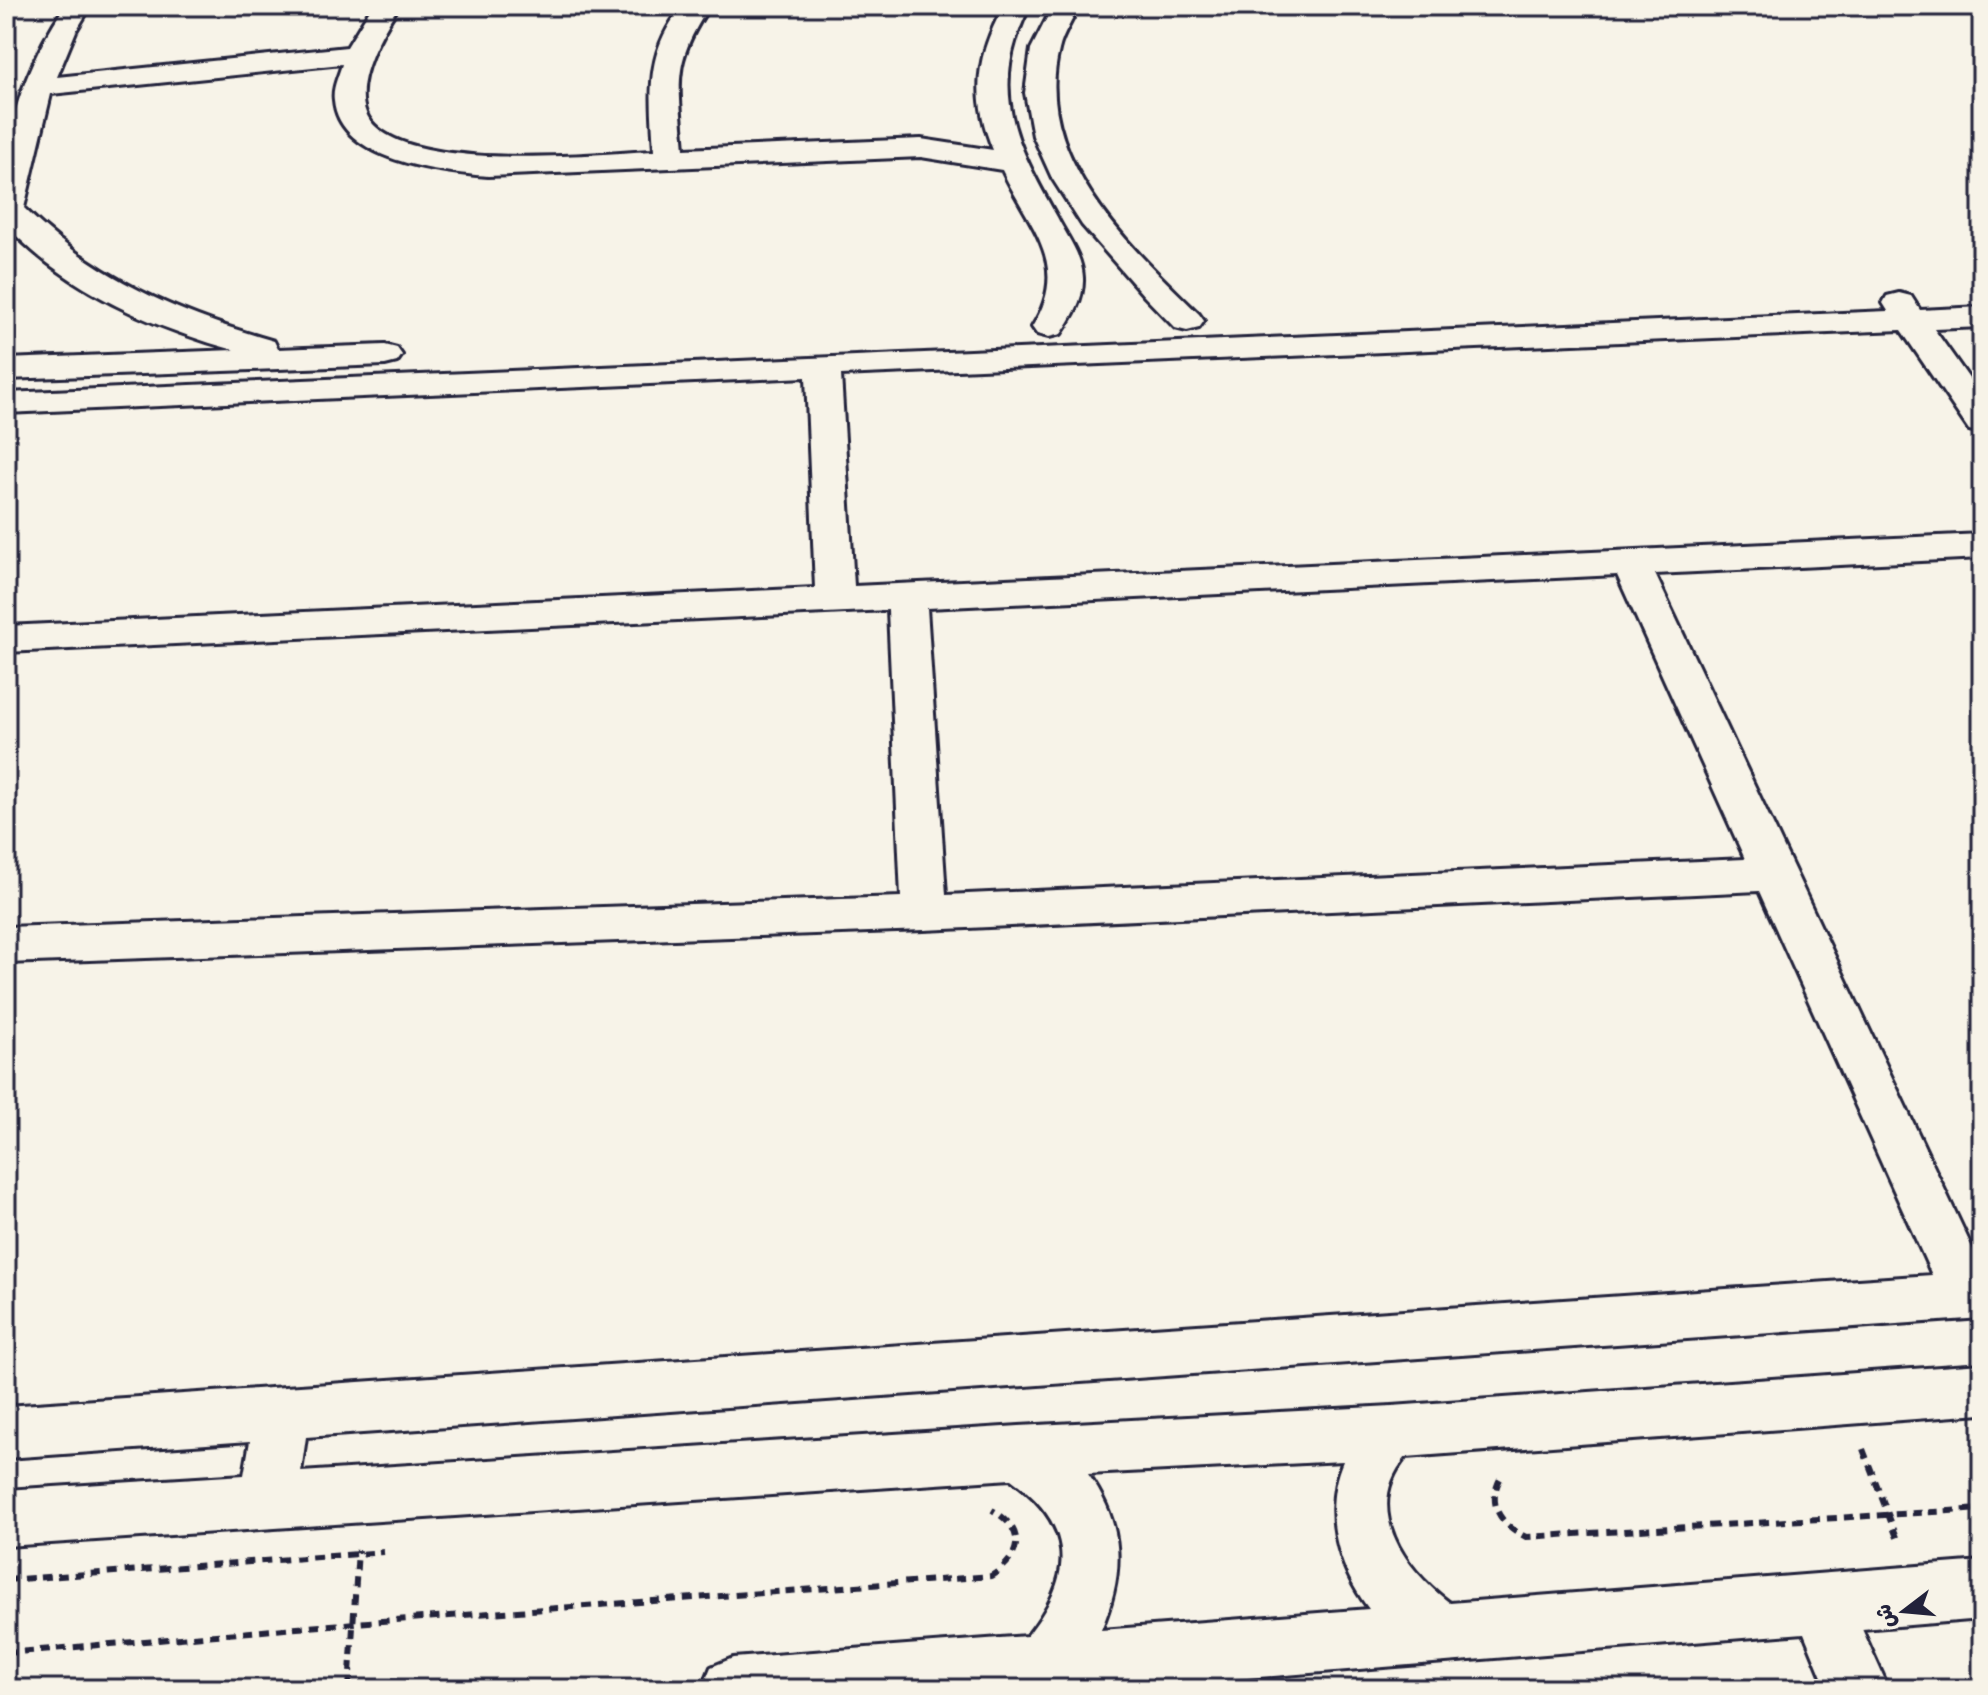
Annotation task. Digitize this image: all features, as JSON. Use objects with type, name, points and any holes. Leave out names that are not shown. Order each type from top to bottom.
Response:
[{"type":"street","points":[[78,6],[50,49],[7,214],[53,254],[115,294],[195,328],[298,358]]},
{"type":"street","points":[[386,6],[372,23],[358,54],[348,101],[353,116],[371,135],[401,151],[427,159],[488,167],[921,148],[971,154],[1013,164]]},
{"type":"street","points":[[670,161],[666,59],[679,28],[697,6]]},
{"type":"street","points":[[1017,6],[996,54],[992,78],[995,113],[1013,164],[1065,263],[1066,292],[1049,327]]},
{"type":"street","points":[[1066,6],[1052,29],[1041,68],[1039,92],[1049,141],[1061,166],[1107,236],[1187,321]]},
{"type":"street","points":[[38,87],[358,54]]},
{"type":"street","points":[[921,148],[971,129],[995,113]]},
{"type":"street","points":[[6,403],[823,365],[921,346],[1049,327],[1982,287]]},
{"type":"street","points":[[1891,291],[1982,422]]},
{"type":"street","points":[[6,369],[298,358],[921,346],[1982,317]]},
{"type":"street","points":[[823,365],[835,600]]},
{"type":"street","points":[[6,639],[1982,546]]},
{"type":"street","points":[[6,1432],[1975,1296],[1630,562]]},
{"type":"street","points":[[907,596],[924,913]]},
{"type":"street","points":[[6,945],[924,913],[1776,874]]},
{"type":"street","points":[[6,1518],[1019,1452],[1392,1432],[1982,1389]]},
{"type":"street","points":[[268,1501],[282,1413]]},
{"type":"street","points":[[1392,1432],[1373,1455],[1363,1484],[1360,1516],[1385,1582],[1410,1609],[1441,1633]]},
{"type":"street","points":[[1019,1452],[1048,1471],[1071,1497],[1085,1530],[1090,1564],[1085,1600],[1068,1632],[1043,1664]]},
{"type":"street","points":[[733,1689],[860,1684],[1043,1664],[1982,1590]]},
{"type":"street","points":[[1821,1603],[1858,1689]]},
{"type":"path","points":[[1847,1447],[1877,1445]]},
{"type":"path","points":[[1862,1446],[1919,1595]]},
{"type":"path","points":[[1509,1473],[1498,1481],[1493,1494],[1494,1508],[1501,1521],[1526,1537],[1982,1509]]},
{"type":"path","points":[[349,1689],[363,1495]]},
{"type":"path","points":[[6,1653],[355,1623],[991,1576],[1006,1569],[1015,1555],[1017,1539],[1012,1525],[1003,1515],[990,1509],[978,1509]]},
{"type":"path","points":[[6,1580],[389,1551]]}]
